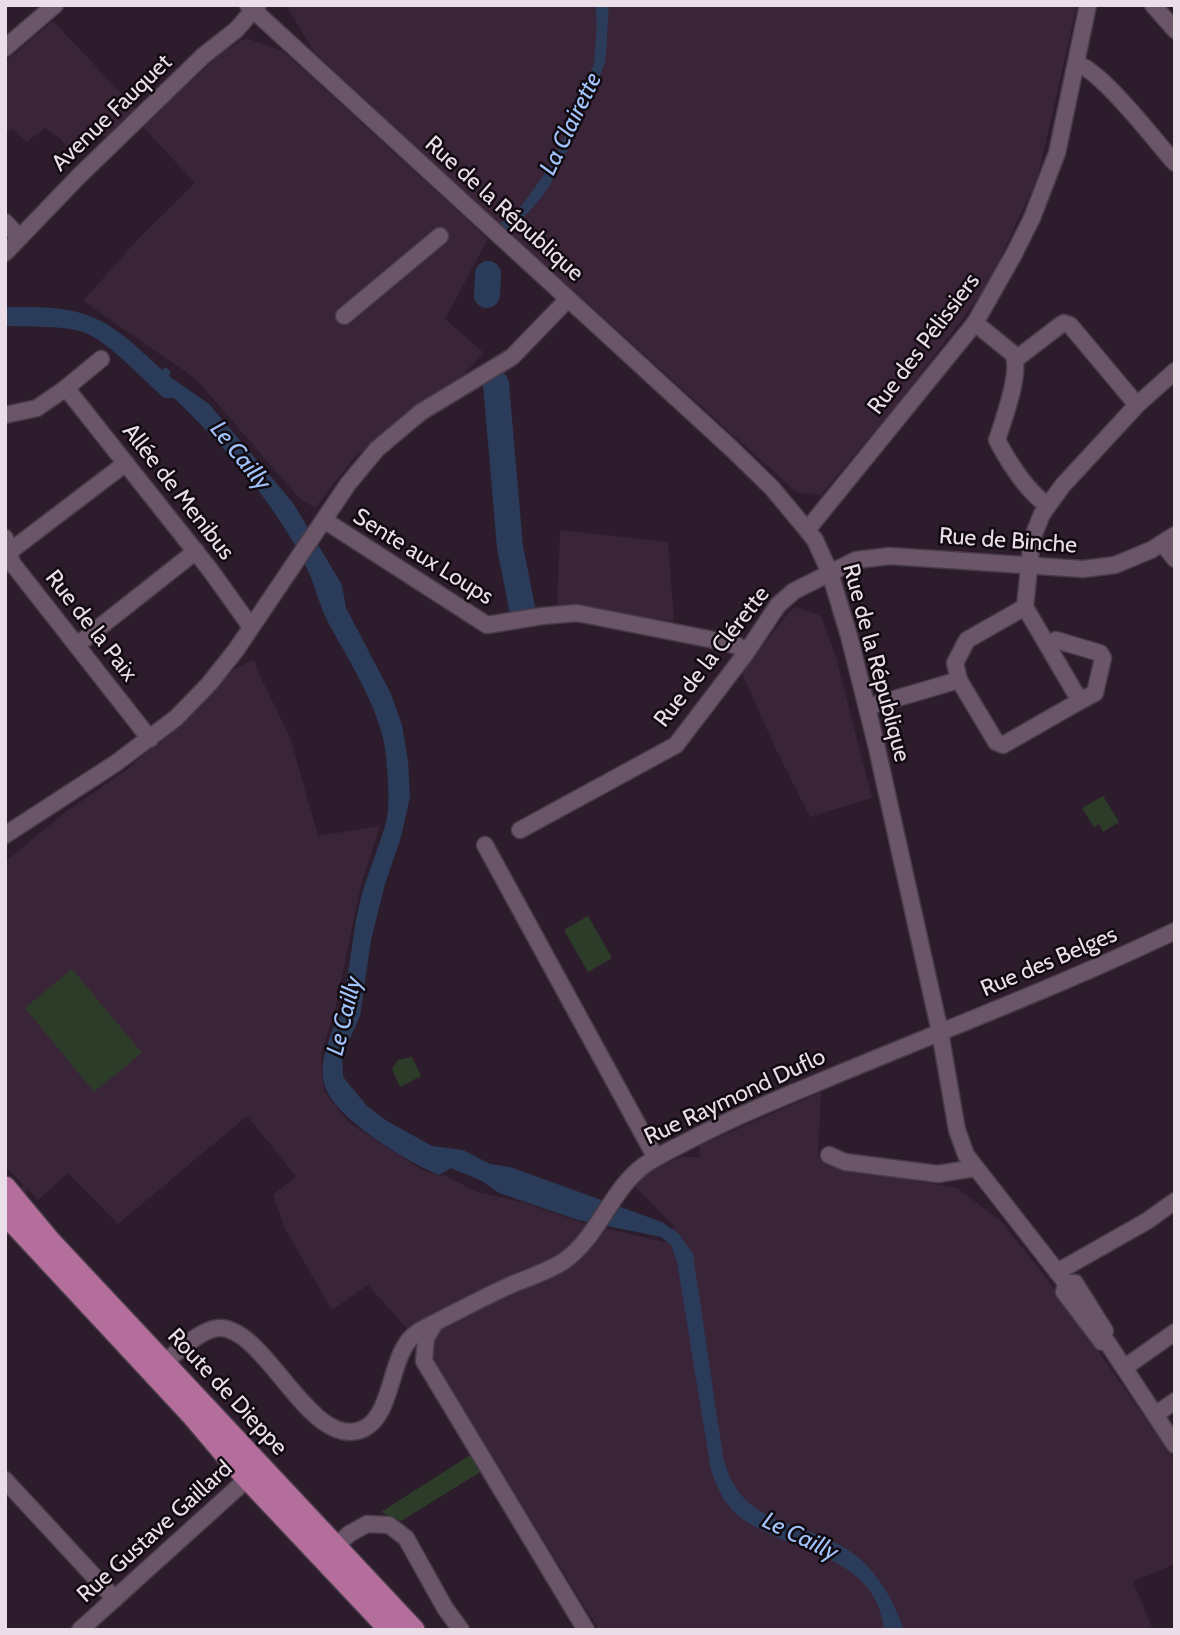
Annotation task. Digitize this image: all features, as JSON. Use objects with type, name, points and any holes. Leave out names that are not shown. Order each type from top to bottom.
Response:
[{"type":"main road","name":"Route de Dieppe","points":[[5,1186],[159,1369],[330,1553],[384,1622],[414,1630]]},
{"type":"main road","name":"Route de Dieppe","points":[[5,1214],[159,1369]]},
{"type":"street","points":[[5,48],[55,5]]},
{"type":"street","name":"Rue des Pélissiers","points":[[811,535],[975,323],[1019,245],[1048,180],[1063,130],[1088,5]]},
{"type":"street","points":[[1153,5],[1175,30]]},
{"type":"street","name":"Avenue Fauquet","points":[[5,253],[203,56],[236,30],[254,7]]},
{"type":"street","name":"Rue de la République","points":[[254,7],[741,457],[772,488],[811,535],[830,573],[867,707],[940,1032],[957,1130],[966,1155],[1061,1278],[1075,1283],[1109,1337],[1107,1342],[1175,1445]]},
{"type":"street","points":[[1076,64],[1085,66],[1108,87],[1175,163]]},
{"type":"street","points":[[5,222],[19,237]]},
{"type":"street","points":[[344,316],[440,236]]},
{"type":"street","name":"Sente aux Loups","points":[[5,835],[150,739],[192,703],[251,627],[348,484],[377,449],[421,412],[512,357],[568,299]]},
{"type":"street","points":[[975,323],[1016,359],[1015,374],[998,440],[1034,496],[1048,506]]},
{"type":"street","points":[[1016,359],[1059,326],[1064,323],[1070,325],[1137,405]]},
{"type":"street","points":[[5,415],[37,408],[101,359]]},
{"type":"street","points":[[1080,701],[1025,607],[1032,539],[1042,514],[1063,485],[1137,405],[1175,371]]},
{"type":"street","name":"Allée de Menibus","points":[[66,388],[196,551],[251,627]]},
{"type":"street","points":[[7,545],[126,463]]},
{"type":"street","name":"Sente aux Loups","points":[[320,527],[487,625],[578,613],[719,641],[738,646],[746,653]]},
{"type":"street","name":"Rue de Binche","points":[[830,573],[856,560],[881,556],[1083,569],[1115,565],[1168,539],[1175,559]]},
{"type":"street","name":"Rue de la Paix","points":[[7,545],[12,563],[150,739]]},
{"type":"street","points":[[77,645],[196,551]]},
{"type":"street","name":"Rue de la Clérette","points":[[520,830],[676,745],[786,597],[830,573]]},
{"type":"street","points":[[1025,607],[967,640],[955,663],[959,680],[996,742],[1003,745],[1095,693],[1103,658],[1100,653],[1056,640],[1047,644]]},
{"type":"street","points":[[867,707],[959,680]]},
{"type":"street","points":[[485,845],[656,1158]]},
{"type":"street","name":"Rue des Belges","points":[[940,1032],[1064,982],[1175,931]]},
{"type":"street","name":"Rue Raymond Duflo","points":[[399,1355],[411,1338],[422,1329],[485,1297],[558,1265],[576,1250],[597,1226],[628,1181],[647,1163],[740,1114],[940,1032]]},
{"type":"street","points":[[829,1155],[845,1162],[938,1174],[975,1168]]},
{"type":"street","points":[[1061,1278],[1175,1201]]},
{"type":"street","points":[[435,1323],[426,1338],[424,1362],[586,1630]]},
{"type":"street","points":[[159,1369],[194,1339],[217,1328],[235,1331],[252,1344],[312,1413],[331,1426],[349,1432],[366,1427],[381,1412],[399,1355],[424,1362]]},
{"type":"street","points":[[1124,1368],[1175,1332]]},
{"type":"street","points":[[1155,1415],[1175,1401]]},
{"type":"street","name":"Rue Gustave Gaillard","points":[[80,1630],[254,1473]]},
{"type":"street","points":[[5,1480],[115,1599]]},
{"type":"street","points":[[330,1553],[349,1534],[367,1524],[388,1525],[406,1538],[445,1608],[461,1630]]},
{"type":"shaded area","points":[[286,5],[1077,5],[1038,176],[988,285],[898,403],[821,495],[796,492],[497,221],[314,52]]},
{"type":"shaded area","points":[[53,21],[136,109],[108,138],[94,132],[70,154],[61,139],[45,128],[27,142],[13,129],[5,133],[5,62]]},
{"type":"shaded area","points":[[246,38],[283,51],[488,239],[445,319],[484,353],[463,375],[406,413],[354,458],[315,508],[299,498],[196,379],[83,301],[138,239],[195,183],[142,126],[224,51]]},
{"type":"shaded area","points":[[560,530],[668,542],[674,621],[557,609]]},
{"type":"shaded area","points":[[796,607],[821,616],[836,657],[872,798],[810,817],[742,673],[789,612]]},
{"type":"shaded area","points":[[254,659],[290,737],[318,836],[380,826],[361,885],[335,1010],[321,1055],[324,1091],[348,1122],[422,1170],[444,1175],[477,1192],[522,1202],[583,1223],[668,1243],[674,1226],[634,1185],[646,1172],[681,1157],[700,1157],[699,1146],[821,1092],[818,1156],[856,1170],[957,1188],[1001,1221],[1047,1279],[1175,1460],[1175,1564],[1133,1581],[1153,1630],[599,1630],[427,1351],[368,1285],[332,1310],[285,1229],[273,1195],[296,1176],[247,1116],[118,1224],[68,1173],[38,1200],[29,1190],[23,1195],[20,1189],[23,1185],[5,1166],[5,862],[64,813],[128,769],[201,702],[220,677]]},
{"type":"green space","points":[[1103,796],[1119,822],[1103,832],[1099,824],[1094,827],[1082,808]]},
{"type":"green space","points":[[588,916],[612,958],[588,972],[564,930]]},
{"type":"green space","points":[[72,969],[142,1053],[94,1092],[25,1008]]},
{"type":"green space","points":[[412,1057],[421,1076],[400,1087],[392,1069],[398,1060]]},
{"type":"green space","points":[[472,1454],[482,1471],[401,1521],[381,1512]]},
{"type":"water","points":[[595,5],[609,5],[604,65],[547,190],[522,218],[506,230],[499,224],[514,215],[550,166],[594,64],[597,24]]},
{"type":"water","name":"Le Cailly","points":[[5,307],[57,309],[98,319],[127,339],[162,370],[166,367],[171,372],[169,376],[209,404],[293,503],[342,585],[346,608],[391,694],[402,725],[410,797],[371,940],[360,1016],[342,1056],[343,1077],[367,1106],[387,1121],[432,1146],[463,1150],[490,1164],[510,1167],[662,1222],[679,1234],[693,1254],[723,1457],[731,1480],[742,1496],[756,1508],[826,1538],[856,1555],[882,1584],[904,1630],[884,1630],[877,1603],[864,1583],[846,1568],[754,1526],[734,1512],[723,1498],[711,1470],[677,1262],[671,1245],[661,1237],[578,1220],[499,1193],[482,1181],[451,1168],[439,1175],[410,1161],[374,1138],[342,1112],[331,1099],[323,1076],[324,1057],[340,1010],[356,919],[388,810],[384,740],[372,705],[325,616],[309,573],[283,525],[250,480],[213,437],[174,398],[164,398],[97,339],[70,329],[5,326]]},
{"type":"waterway","name":"La Clairette","points":[[487,295],[488,274]]},
{"type":"waterway","name":"La Clairette","points":[[496,384],[510,547],[523,613]]}]
